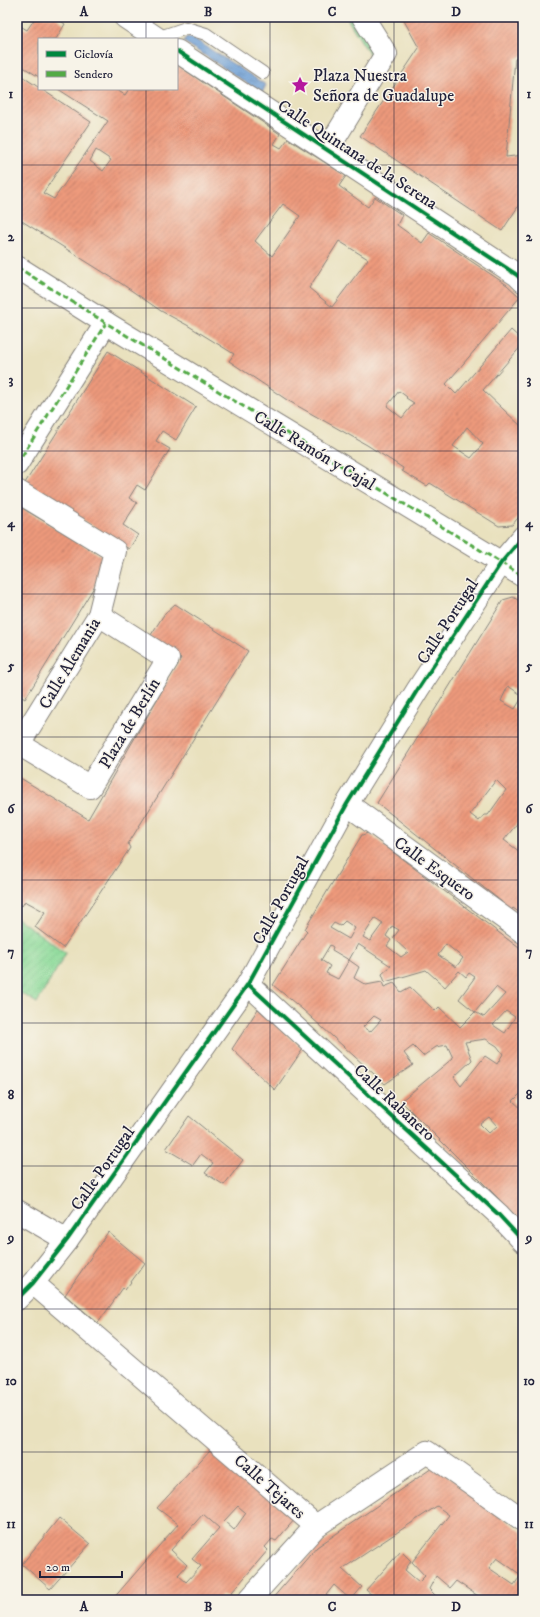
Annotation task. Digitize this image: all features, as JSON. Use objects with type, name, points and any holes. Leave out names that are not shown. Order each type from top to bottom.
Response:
[{"type":"street","points":[[125,17],[156,38]]},
{"type":"street","points":[[328,149],[386,54],[363,17]]},
{"type":"street","name":"Calle Quintana de la Serena","points":[[178,52],[328,149],[523,281]]},
{"type":"street","name":"Calle Ramón y Cajal","points":[[17,267],[106,323],[523,576]]},
{"type":"street","points":[[17,464],[106,323]]},
{"type":"street","name":"Calle Alemania","points":[[17,491],[115,552],[99,615],[18,744]]},
{"type":"street","name":"Calle Portugal","points":[[17,1298],[33,1283],[67,1240],[248,984],[347,804],[418,689],[501,563],[523,538]]},
{"type":"street","name":"Plaza de Berlín","points":[[18,744],[90,787],[168,659],[99,615]]},
{"type":"street","name":"Calle Esquero","points":[[347,804],[523,932]]},
{"type":"street","name":"Calle Rabanero","points":[[248,984],[498,1214],[523,1241]]},
{"type":"street","points":[[17,1211],[67,1240]]},
{"type":"street","name":"Calle Tejares","points":[[33,1283],[316,1526],[427,1452],[523,1520]]},
{"type":"street","points":[[248,1600],[316,1526]]},
{"type":"lane","points":[[161,38],[186,28],[206,34],[263,73]]},
{"type":"green space","points":[[346,17],[359,17],[381,58],[371,57]]},
{"type":"green space","points":[[17,918],[66,953],[37,1003],[17,991]]},
{"type":"water","points":[[186,37],[193,38],[266,85],[262,93],[184,42]]},
{"type":"building","points":[[36,17],[55,17],[65,24],[57,38],[38,38],[38,76],[17,63],[17,24],[27,30]]},
{"type":"building","points":[[402,17],[523,17],[523,55],[515,59],[506,157],[523,155],[523,199],[502,231],[360,136],[419,48]]},
{"type":"building","points":[[178,66],[280,134],[274,144],[281,148],[288,139],[346,176],[339,186],[368,207],[375,197],[402,215],[397,225],[422,243],[429,233],[507,285],[520,297],[446,384],[456,394],[511,330],[523,341],[523,344],[483,390],[523,428],[521,432],[523,434],[523,512],[512,525],[499,526],[430,483],[427,486],[402,471],[403,468],[367,445],[287,400],[229,361],[234,354],[161,311],[122,284],[17,218],[17,73],[38,87],[38,90],[43,90],[91,122],[43,193],[54,199],[108,121],[60,90],[117,90],[125,95],[128,90],[178,90]],"holes":[[[96,150],[111,160],[103,171],[90,161]],[[283,204],[300,216],[272,256],[255,241]],[[339,241],[368,259],[332,307],[309,288]],[[399,391],[414,403],[402,418],[387,406]],[[467,427],[483,444],[471,458],[453,446]]]},
{"type":"building","points":[[108,351],[196,407],[176,440],[162,431],[156,441],[170,449],[145,490],[137,485],[129,498],[137,503],[123,525],[138,535],[129,549],[25,483]]},
{"type":"building","points":[[17,505],[110,561],[25,699],[17,694]]},
{"type":"building","points":[[513,597],[523,603],[523,696],[523,816],[504,840],[520,852],[523,849],[523,915],[513,908],[510,911],[500,903],[502,902],[377,803],[503,600]],"holes":[[[508,686],[523,696],[515,709],[501,701]],[[496,780],[506,790],[488,815],[484,815],[479,821],[470,814]]]},
{"type":"building","points":[[175,604],[248,651],[128,844],[130,848],[63,948],[35,927],[45,912],[25,901],[22,906],[17,902],[17,776],[88,819],[181,658],[149,638],[165,613]]},
{"type":"building","points":[[368,833],[523,951],[523,1091],[513,1101],[523,1110],[523,1223],[401,1101],[453,1058],[447,1045],[436,1047],[423,1056],[413,1046],[404,1053],[413,1065],[385,1084],[302,1009],[273,985],[307,931],[305,929],[362,835]],"holes":[[[375,918],[383,923],[370,941],[363,937]],[[345,921],[355,928],[349,939],[330,928],[334,923],[340,926]],[[392,926],[399,930],[393,938],[408,952],[401,957],[387,946],[391,940],[386,936]],[[358,944],[391,966],[382,974],[385,982],[426,970],[445,987],[459,971],[466,977],[469,973],[475,977],[459,999],[475,1012],[460,1027],[439,1007],[435,1011],[410,987],[401,992],[394,983],[384,987],[382,982],[366,985],[354,978],[359,967],[349,960]],[[446,944],[463,958],[456,967],[438,955]],[[330,945],[333,947],[332,950],[349,960],[338,979],[326,973],[330,966],[321,960]],[[496,987],[505,994],[484,1017],[475,1012]],[[506,1011],[515,1017],[505,1033],[493,1025]],[[374,1016],[381,1020],[370,1032],[363,1027]],[[486,1039],[497,1046],[503,1054],[497,1064],[485,1056],[461,1086],[454,1077],[472,1060],[465,1042]],[[489,1117],[497,1126],[489,1133],[480,1124]]]},
{"type":"building","points":[[258,1009],[303,1049],[275,1090],[232,1049]]},
{"type":"building","points":[[189,1116],[243,1160],[224,1185],[205,1173],[213,1163],[201,1154],[193,1165],[166,1149]]},
{"type":"building","points":[[108,1232],[145,1263],[125,1290],[123,1288],[98,1323],[65,1295]]},
{"type":"building","points":[[211,1449],[295,1519],[276,1541],[272,1539],[265,1547],[268,1550],[227,1598],[222,1595],[219,1600],[112,1600],[178,1524],[157,1508]],"holes":[[[238,1506],[246,1513],[234,1530],[224,1521]],[[203,1514],[219,1528],[192,1559],[201,1566],[186,1582],[178,1575],[187,1565],[171,1550]]]},
{"type":"building","points":[[435,1466],[523,1533],[523,1600],[484,1600],[456,1581],[450,1588],[436,1576],[429,1589],[440,1600],[378,1600],[366,1590],[401,1551],[411,1561],[405,1570],[419,1582],[425,1576],[412,1562],[449,1515],[437,1506],[342,1569],[362,1587],[351,1600],[334,1585],[326,1595],[332,1600],[271,1600],[317,1547]],"holes":[[[497,1558],[521,1575],[514,1585],[489,1568]]]},
{"type":"building","points":[[59,1518],[90,1544],[50,1589],[22,1564]]},
{"type":"marked path","points":[[17,267],[106,323],[523,576]]},
{"type":"marked path","points":[[17,464],[106,323]]},
{"type":"cycle path","points":[[178,52],[517,275],[523,281]]},
{"type":"cycle path","points":[[17,1299],[33,1283],[67,1240],[248,984],[347,804],[418,689],[501,563],[523,537]]},
{"type":"cycle path","points":[[248,984],[498,1214],[523,1241]]},
{"type":"place","name":"Plaza Nuestra Señora de Guadalupe","points":[[300,85]]}]
